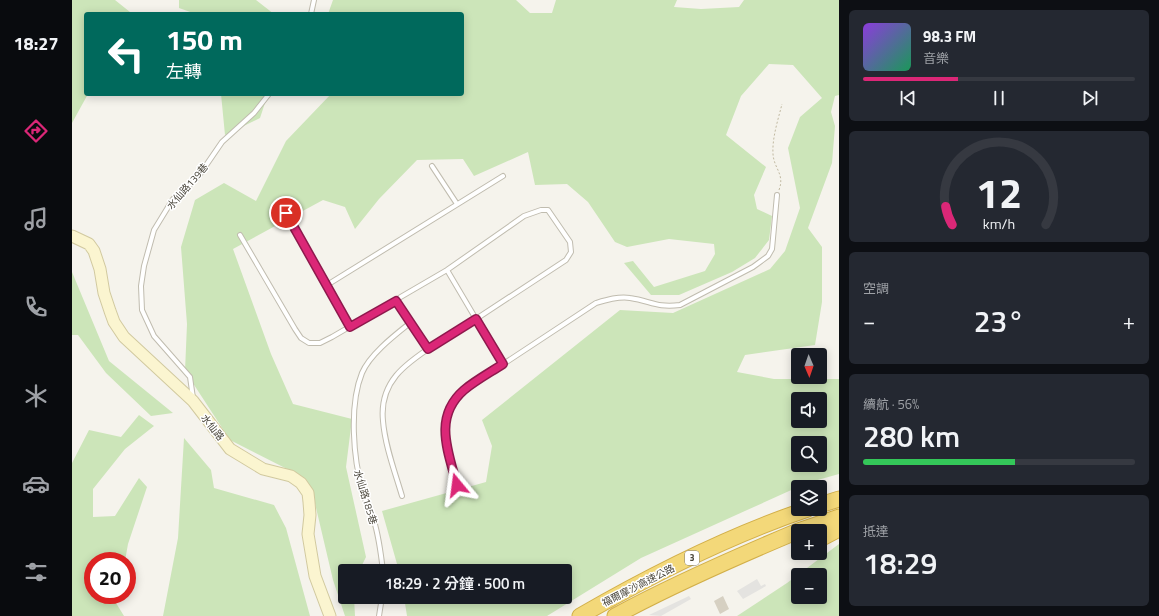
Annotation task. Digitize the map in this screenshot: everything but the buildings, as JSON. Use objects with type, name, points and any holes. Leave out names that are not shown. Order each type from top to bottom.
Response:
[{"type":"highway","points":[[827,503],[839,499]]},
{"type":"highway","name":"福爾摩沙高速公路","points":[[580,616],[634,585],[712,548],[791,516]]},
{"type":"highway","name":"福爾摩沙高速公路","points":[[818,524],[839,517]]},
{"type":"highway","points":[[827,535],[839,529]]},
{"type":"highway","name":"福爾摩沙高速公路","points":[[615,616],[644,600],[721,564],[791,534]]},
{"type":"street","name":"水仙路","points":[[72,236],[89,244],[94,251],[98,259],[104,293],[108,305],[114,322],[124,337],[193,401],[230,449],[263,469],[291,476],[301,483],[308,493],[310,515],[308,534],[310,556],[315,576],[330,616]]},
{"type":"lane","points":[[311,12],[314,0]]},
{"type":"lane","name":"水仙路139巷","points":[[193,401],[194,394],[190,377],[154,336],[142,310],[141,286],[144,266],[154,230],[173,199],[184,191],[198,177],[222,142],[254,113],[267,96]]},
{"type":"lane","points":[[432,166],[457,204]]},
{"type":"lane","points":[[327,285],[502,176]]},
{"type":"lane","points":[[457,485],[445,438],[445,420],[452,403],[464,390],[596,303],[629,297],[654,305],[667,307],[680,305],[753,267],[768,256],[772,249],[777,195]]},
{"type":"lane","points":[[240,236],[294,329],[301,338],[309,343],[320,343],[396,301],[447,270],[524,216],[541,210],[548,210],[570,242],[571,252],[566,260],[559,266],[410,360],[398,372],[388,386],[383,402],[383,421],[388,449],[402,496]]},
{"type":"lane","points":[[286,213],[350,327]]},
{"type":"lane","points":[[447,270],[503,364]]},
{"type":"lane","points":[[396,301],[428,349]]},
{"type":"lane","name":"水仙路185巷","points":[[382,564],[381,547],[374,521],[363,493],[356,464],[354,427],[357,394],[362,372],[375,354],[410,323]]},
{"type":"lane","points":[[379,616],[381,604]]},
{"type":"path","points":[[777,195],[782,176],[773,155],[775,134],[782,104]]},
{"type":"green space","points":[[72,0],[115,0],[130,12],[84,12],[84,96],[87,96],[72,123]]},
{"type":"green space","points":[[179,0],[256,0],[271,12],[190,12],[179,8]]},
{"type":"green space","points":[[333,0],[516,0],[530,13],[552,13],[556,0],[677,0],[674,7],[701,9],[739,7],[744,0],[839,0],[839,95],[835,96],[831,112],[835,126],[832,163],[808,228],[822,247],[822,302],[815,345],[745,355],[737,372],[774,379],[791,379],[791,384],[827,384],[827,379],[839,379],[839,474],[818,480],[791,480],[791,490],[641,558],[572,601],[572,564],[397,564],[382,511],[486,482],[492,446],[482,420],[620,310],[673,313],[770,269],[785,251],[800,208],[788,148],[800,117],[822,98],[793,65],[769,64],[741,96],[726,135],[766,167],[754,195],[757,209],[772,216],[769,240],[755,258],[732,272],[679,295],[651,295],[624,263],[633,261],[654,287],[705,271],[715,254],[714,244],[669,239],[627,247],[615,242],[588,202],[567,184],[535,185],[528,152],[474,176],[463,159],[417,160],[379,199],[355,229],[345,207],[323,200],[233,249],[271,354],[293,404],[352,419],[346,467],[366,557],[362,564],[338,564],[338,595],[333,580],[313,495],[291,471],[230,440],[185,371],[187,324],[181,247],[195,200],[224,183],[256,201],[286,141],[329,96],[464,96],[464,12],[329,12]]},
{"type":"green space","points":[[221,96],[267,96],[260,118],[225,135]]},
{"type":"green space","points":[[72,272],[109,361],[173,413],[151,416],[106,373],[78,335],[72,335]]},
{"type":"green space","points":[[139,415],[154,426],[125,449],[93,489],[93,517],[115,516],[139,478],[147,487],[127,552],[84,552],[84,604],[117,604],[124,616],[72,616],[72,463],[89,430],[121,437]]},
{"type":"green space","points":[[184,438],[211,470],[214,488],[274,505],[286,528],[310,616],[163,616],[178,538]]},
{"type":"green space","points":[[839,544],[839,616],[737,616],[791,580],[791,604],[827,604],[827,568],[807,568],[818,560],[827,560],[827,553]]},
{"type":"green space","points":[[341,604],[354,604],[355,616],[345,616]]},
{"type":"green space","points":[[405,604],[566,604],[547,616],[407,616]]},
{"type":"shaded area","points":[[757,579],[761,586],[765,584],[766,586],[743,599],[737,591]]},
{"type":"shaded area","points":[[689,596],[691,599],[661,616],[649,615]]},
{"type":"route","points":[[286,213],[350,327],[396,301],[428,349],[476,319],[503,364],[464,390],[452,403],[445,420],[445,438],[457,485]]}]
